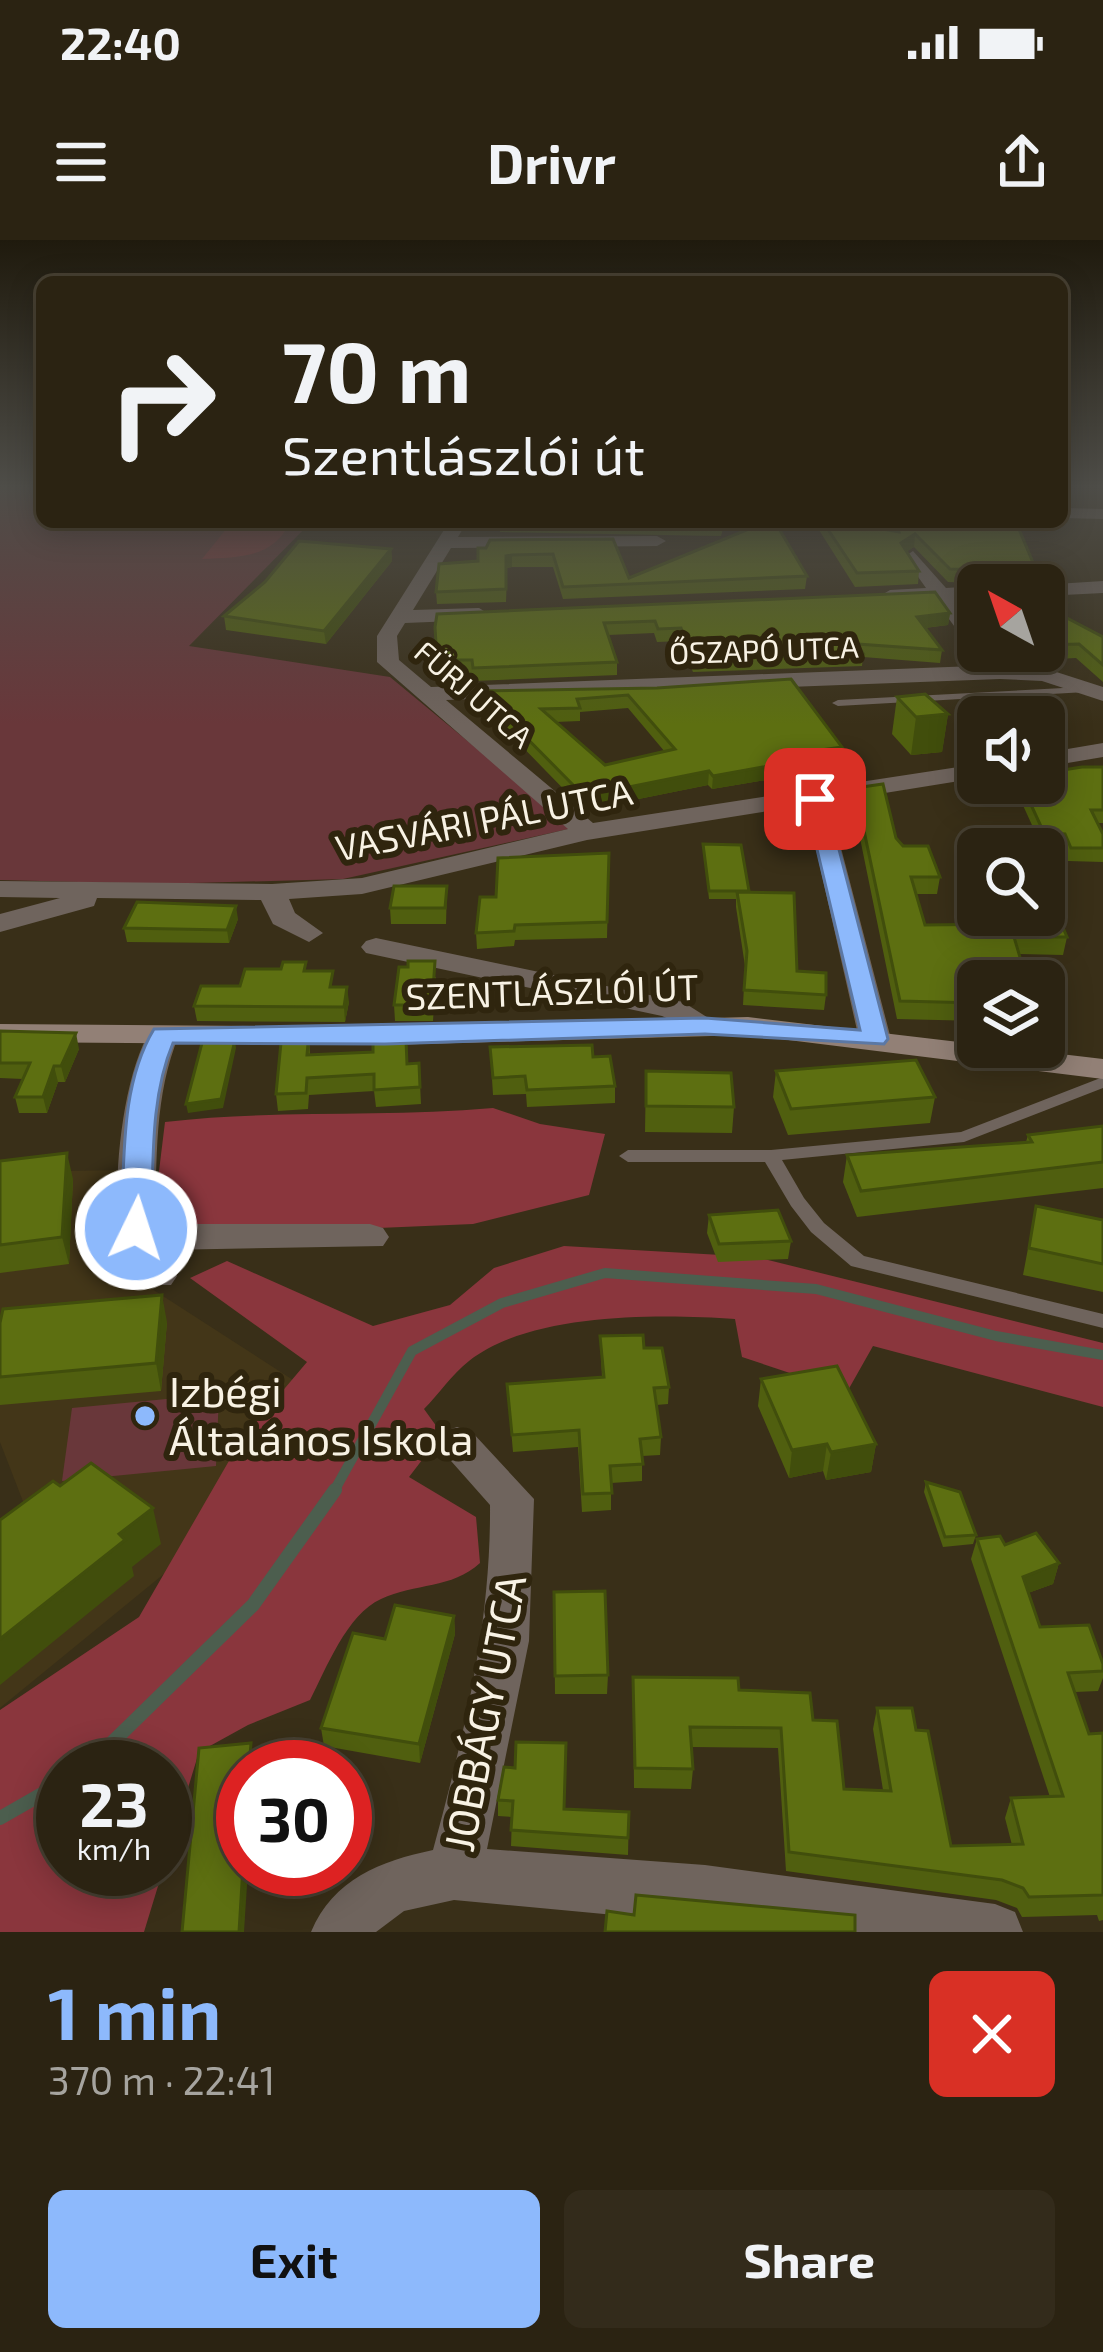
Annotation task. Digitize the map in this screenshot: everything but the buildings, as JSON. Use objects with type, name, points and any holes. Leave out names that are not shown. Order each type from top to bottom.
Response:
[{"type":"main road","name":"SZENTLÁSZLÓI ÚT","points":[[0,1033],[385,1036],[705,1026],[875,1039],[1103,1069]]},
{"type":"street","name":"FÜRJ UTCA","points":[[431,566],[387,636],[388,662],[587,832]]},
{"type":"street","points":[[919,566],[957,619]]},
{"type":"street","points":[[1065,589],[1103,587]]},
{"type":"street","points":[[865,597],[957,593]]},
{"type":"street","points":[[397,617],[506,612]]},
{"type":"street","name":"ŐSZAPÓ UTCA","points":[[425,694],[1000,672],[1044,675],[1093,692]]},
{"type":"street","points":[[1065,756],[1103,750]]},
{"type":"street","name":"VASVÁRI PÁL UTCA","points":[[0,889],[272,892],[362,886],[587,832],[957,775]]},
{"type":"street","points":[[815,799],[875,1039]]},
{"type":"street","points":[[0,923],[108,892]]},
{"type":"street","points":[[272,892],[284,918],[309,933]]},
{"type":"street","points":[[376,947],[672,1009],[705,1026]]},
{"type":"street","points":[[158,1276],[140,1238],[141,1125],[150,1066],[163,1035]]},
{"type":"street","points":[[140,1238],[370,1237]]},
{"type":"street","name":"JOBBÁGY UTCA","points":[[339,1932],[359,1909],[392,1886],[454,1873],[499,1678],[516,1559],[512,1499],[457,1444]]},
{"type":"street","points":[[454,1873],[705,1892],[995,1932]]},
{"type":"lane","points":[[838,704],[1093,692]]},
{"type":"lane","points":[[628,1156],[771,1156],[964,1137],[1103,1082]]},
{"type":"lane","points":[[771,1156],[802,1215],[826,1242],[858,1261],[1103,1322]]},
{"type":"shaded area","points":[[0,566],[268,566],[189,646],[390,677],[573,828],[343,879],[158,884],[0,880]]},
{"type":"shaded area","points":[[493,1108],[540,1124],[605,1134],[589,1195],[473,1224],[213,1235],[155,1204],[165,1122]]},
{"type":"shaded area","name":"Izbégi Általános Iskola","points":[[129,1170],[123,1232],[149,1287],[310,1391],[165,1573],[0,1708],[0,1546],[31,1522],[0,1442],[0,1172]]},
{"type":"shaded area","points":[[564,1246],[756,1257],[1103,1343],[1103,1407],[873,1346],[847,1392],[742,1357],[735,1319],[597,1320],[526,1333],[495,1345],[463,1366],[424,1409],[442,1434],[409,1477],[476,1517],[480,1563],[458,1577],[394,1594],[369,1606],[339,1644],[310,1700],[216,1740],[199,1752],[192,1775],[192,1740],[36,1740],[36,1896],[155,1896],[144,1932],[0,1932],[0,1710],[139,1617],[241,1440],[307,1362],[190,1278],[227,1261],[373,1326],[450,1305],[494,1268]]},
{"type":"shaded area","points":[[219,1394],[216,1466],[62,1481],[72,1408]]},
{"type":"waterway","points":[[333,1492],[412,1351],[502,1303],[605,1273],[816,1289],[996,1336],[1103,1355]]},
{"type":"waterway","points":[[115,1740],[253,1605],[333,1492]]},
{"type":"waterway","points":[[0,1818],[36,1797]]},
{"type":"place","name":"Izbégi Általános Iskola","points":[[145,1416]]},
{"type":"route","points":[[136,1229],[141,1125],[150,1066],[163,1035],[385,1036],[748,1026],[875,1039],[823,813],[815,799]]}]
